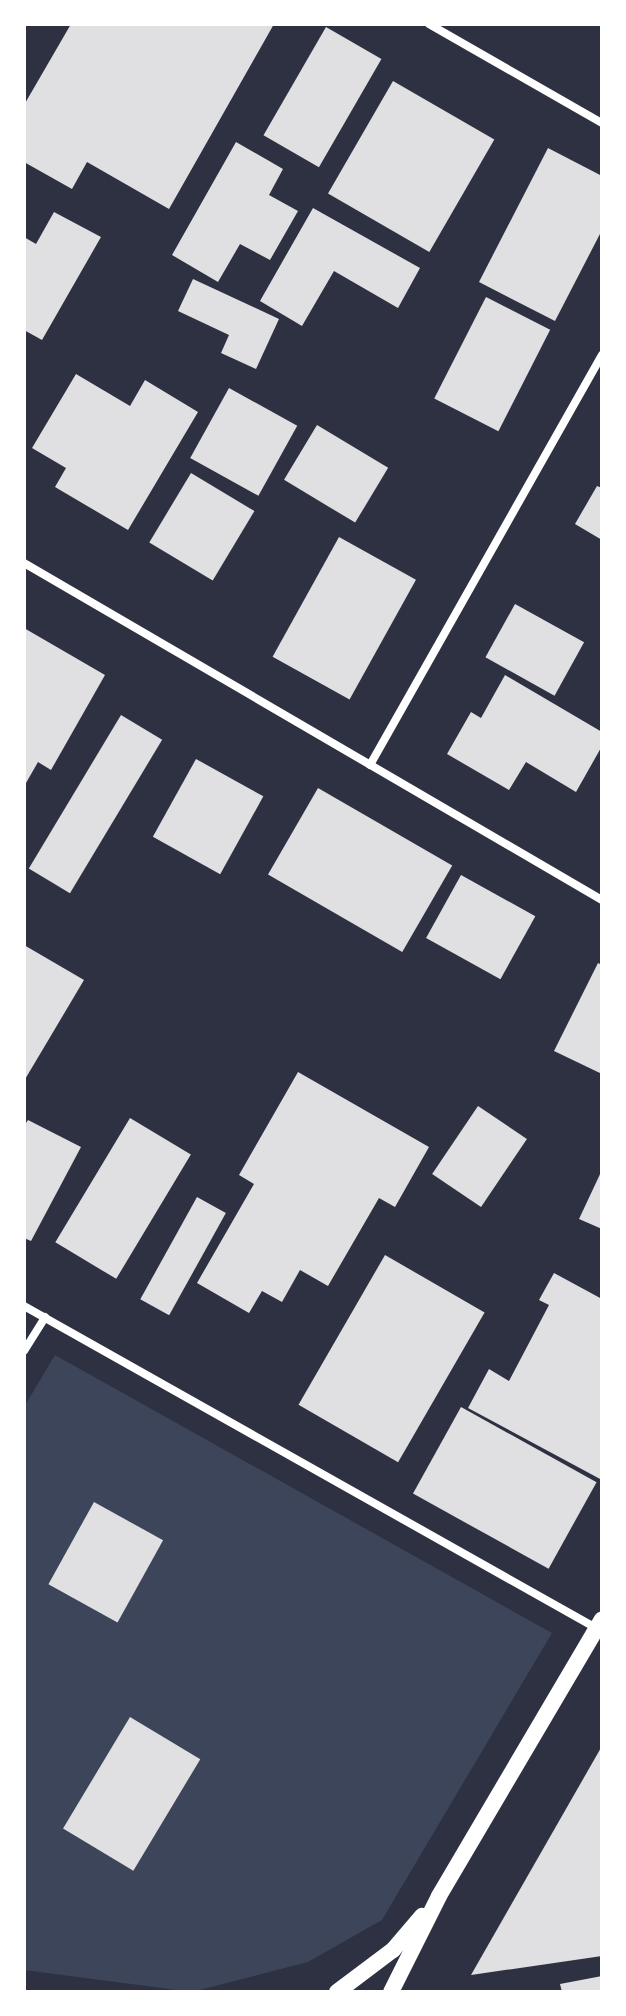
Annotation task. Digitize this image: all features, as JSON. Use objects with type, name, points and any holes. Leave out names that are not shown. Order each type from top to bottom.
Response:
[{"type":"main road","points":[[391,1992],[439,1896],[599,1623]]},
{"type":"main road","points":[[337,1992],[393,1950],[439,1896]]},
{"type":"street","points":[[429,24],[602,123]]},
{"type":"street","points":[[370,765],[602,355]]},
{"type":"street","points":[[24,563],[602,900]]},
{"type":"street","points":[[24,1306],[599,1623]]},
{"type":"street","points":[[24,1351],[45,1317]]},
{"type":"shaded area","points":[[55,1355],[552,1633],[382,1920],[308,1962],[192,1992],[24,1970],[24,1407]]},
{"type":"building","points":[[71,24],[274,24],[169,209],[87,162],[72,189],[24,162],[24,105]]},
{"type":"building","points":[[326,27],[381,59],[319,167],[264,135]]},
{"type":"building","points":[[393,81],[494,139],[429,252],[328,194]]},
{"type":"building","points":[[236,142],[283,169],[269,195],[298,211],[270,260],[240,244],[218,282],[172,255]]},
{"type":"building","points":[[548,148],[602,176],[602,230],[555,321],[479,282]]},
{"type":"building","points":[[313,208],[420,268],[398,308],[334,271],[302,326],[260,301]]},
{"type":"building","points":[[54,212],[101,237],[42,340],[24,330],[24,237],[36,244]]},
{"type":"building","points":[[193,279],[279,319],[256,369],[221,353],[229,335],[178,311]]},
{"type":"building","points":[[486,297],[550,330],[498,431],[434,399]]},
{"type":"building","points":[[76,374],[130,406],[145,380],[198,412],[128,530],[55,487],[66,468],[32,448]]},
{"type":"building","points":[[229,388],[297,426],[258,496],[190,458]]},
{"type":"building","points":[[317,425],[388,468],[355,523],[284,480]]},
{"type":"building","points":[[191,473],[254,511],[213,581],[149,542]]},
{"type":"building","points":[[597,486],[602,488],[602,540],[575,524]]},
{"type":"building","points":[[339,537],[416,580],[350,699],[273,657]]},
{"type":"building","points":[[515,604],[584,642],[555,696],[485,657]]},
{"type":"building","points":[[24,628],[105,675],[51,770],[38,762],[26,783]]},
{"type":"building","points":[[505,675],[602,732],[602,746],[576,792],[526,762],[509,790],[447,754],[471,712],[481,718]]},
{"type":"building","points":[[121,715],[162,740],[70,893],[29,868]]},
{"type":"building","points":[[196,759],[263,796],[220,874],[153,837]]},
{"type":"building","points":[[318,788],[452,866],[402,952],[268,875]]},
{"type":"building","points":[[461,875],[535,916],[500,979],[426,938]]},
{"type":"building","points":[[24,945],[84,980],[24,1081]]},
{"type":"building","points":[[598,963],[602,965],[602,1074],[554,1051]]},
{"type":"building","points":[[298,1072],[429,1147],[395,1207],[379,1198],[328,1286],[300,1270],[282,1302],[262,1291],[249,1313],[197,1283],[254,1184],[239,1175]]},
{"type":"building","points":[[478,1106],[527,1139],[481,1207],[432,1174]]},
{"type":"building","points":[[130,1118],[191,1155],[116,1279],[55,1242]]},
{"type":"building","points":[[28,1120],[81,1147],[31,1241],[24,1238],[24,1126]]},
{"type":"building","points":[[602,1170],[602,1229],[579,1219]]},
{"type":"building","points":[[197,1197],[226,1213],[169,1315],[140,1299]]},
{"type":"building","points":[[385,1255],[485,1312],[398,1462],[299,1405]]},
{"type":"building","points":[[554,1273],[602,1299],[602,1480],[468,1408],[489,1369],[509,1381],[549,1305],[539,1300]]},
{"type":"building","points":[[461,1407],[597,1482],[549,1569],[413,1494]]},
{"type":"building","points":[[94,1502],[163,1540],[118,1623],[48,1584]]},
{"type":"building","points":[[130,1717],[200,1759],[133,1871],[63,1828]]},
{"type":"building","points":[[602,1746],[602,1956],[471,1975]]},
{"type":"building","points":[[602,1976],[602,1992],[562,1992],[560,1984]]}]
